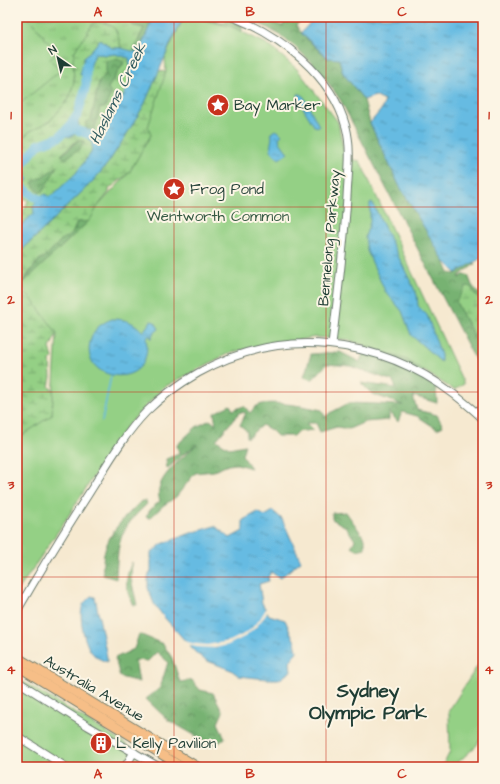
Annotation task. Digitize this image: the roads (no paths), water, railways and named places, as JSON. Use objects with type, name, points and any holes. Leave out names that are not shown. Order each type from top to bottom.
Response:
[{"type":"main road","name":"Australia Avenue","points":[[17,657],[93,717],[198,767]]},
{"type":"main road","name":"Australia Avenue","points":[[17,666],[93,717],[182,767]]},
{"type":"street","name":"Bennelong Parkway","points":[[232,17],[248,23],[271,36],[302,60],[316,75],[332,97],[341,114],[346,128],[350,153],[345,228],[332,344]]},
{"type":"street","points":[[17,611],[41,569],[122,441],[147,411],[166,394],[206,369],[229,358],[274,346],[305,343],[332,344],[379,354],[414,369],[446,388],[483,419]]},
{"type":"street","points":[[17,603],[41,569]]},
{"type":"street","points":[[17,681],[93,717],[150,765],[159,767]]},
{"type":"street","points":[[18,739],[66,767]]},
{"type":"street","points":[[126,767],[134,752]]},
{"type":"water","name":"Haslams Creek","points":[[153,17],[184,17],[172,40],[144,105],[108,163],[93,181],[17,255],[17,229],[34,213],[33,207],[38,198],[46,194],[48,197],[54,194],[76,173],[91,153],[92,144],[88,138],[103,134],[114,116],[132,78],[129,58],[115,54],[95,54],[87,75],[80,75],[84,58],[100,39],[112,48],[121,48],[139,53]]},
{"type":"water","points":[[315,17],[483,17],[483,257],[456,273],[444,261],[399,185],[370,123],[381,110],[385,101],[375,96],[364,100],[343,73],[339,59],[328,58],[301,33]]},
{"type":"water","points":[[298,94],[304,97],[319,127],[314,126],[302,106]]},
{"type":"water","points":[[76,113],[79,125],[78,132],[70,137],[59,135]]},
{"type":"water","points":[[275,130],[282,135],[279,138],[280,142],[288,153],[279,159],[271,149],[271,133]]},
{"type":"water","points":[[38,145],[39,148],[24,166],[24,175],[29,179],[17,189],[17,168],[34,146]]},
{"type":"water","points":[[372,202],[417,295],[418,306],[427,315],[441,355],[441,362],[411,335],[402,311],[385,291],[367,251],[365,237],[370,222],[370,203]]},
{"type":"water","points":[[112,319],[129,322],[143,332],[151,321],[155,322],[159,329],[153,334],[151,339],[150,335],[146,338],[146,356],[140,368],[129,374],[117,376],[104,373],[95,365],[89,354],[91,339],[94,332],[102,324]]},
{"type":"water","points":[[273,511],[282,519],[301,561],[280,578],[271,572],[268,577],[269,581],[259,584],[262,603],[269,615],[285,620],[295,642],[297,651],[290,662],[291,671],[280,679],[239,676],[231,670],[205,660],[196,653],[154,604],[148,588],[148,577],[151,570],[151,553],[162,544],[215,526],[230,538],[243,531],[243,520],[258,512],[265,516]]},
{"type":"water","points":[[91,596],[95,597],[107,662],[98,658],[91,652],[82,627],[82,608],[84,603]]},
{"type":"waterway","points":[[17,171],[38,145],[59,137],[69,127],[78,114],[86,86],[86,65]]},
{"type":"waterway","points":[[69,127],[104,140]]},
{"type":"waterway","points":[[17,182],[36,197],[44,201],[49,201]]},
{"type":"waterway","points":[[102,421],[111,376]]},
{"type":"place","name":"Bay Marker","points":[[218,105]]},
{"type":"place","name":"Frog Pond","points":[[174,189]]},
{"type":"place","name":"L Kelly Pavilion","points":[[101,743]]},
{"type":"district","name":"Sydney Olympic Park","points":[[368,701]]},
{"type":"park label","name":"Wentworth Common","points":[[218,216]]}]
